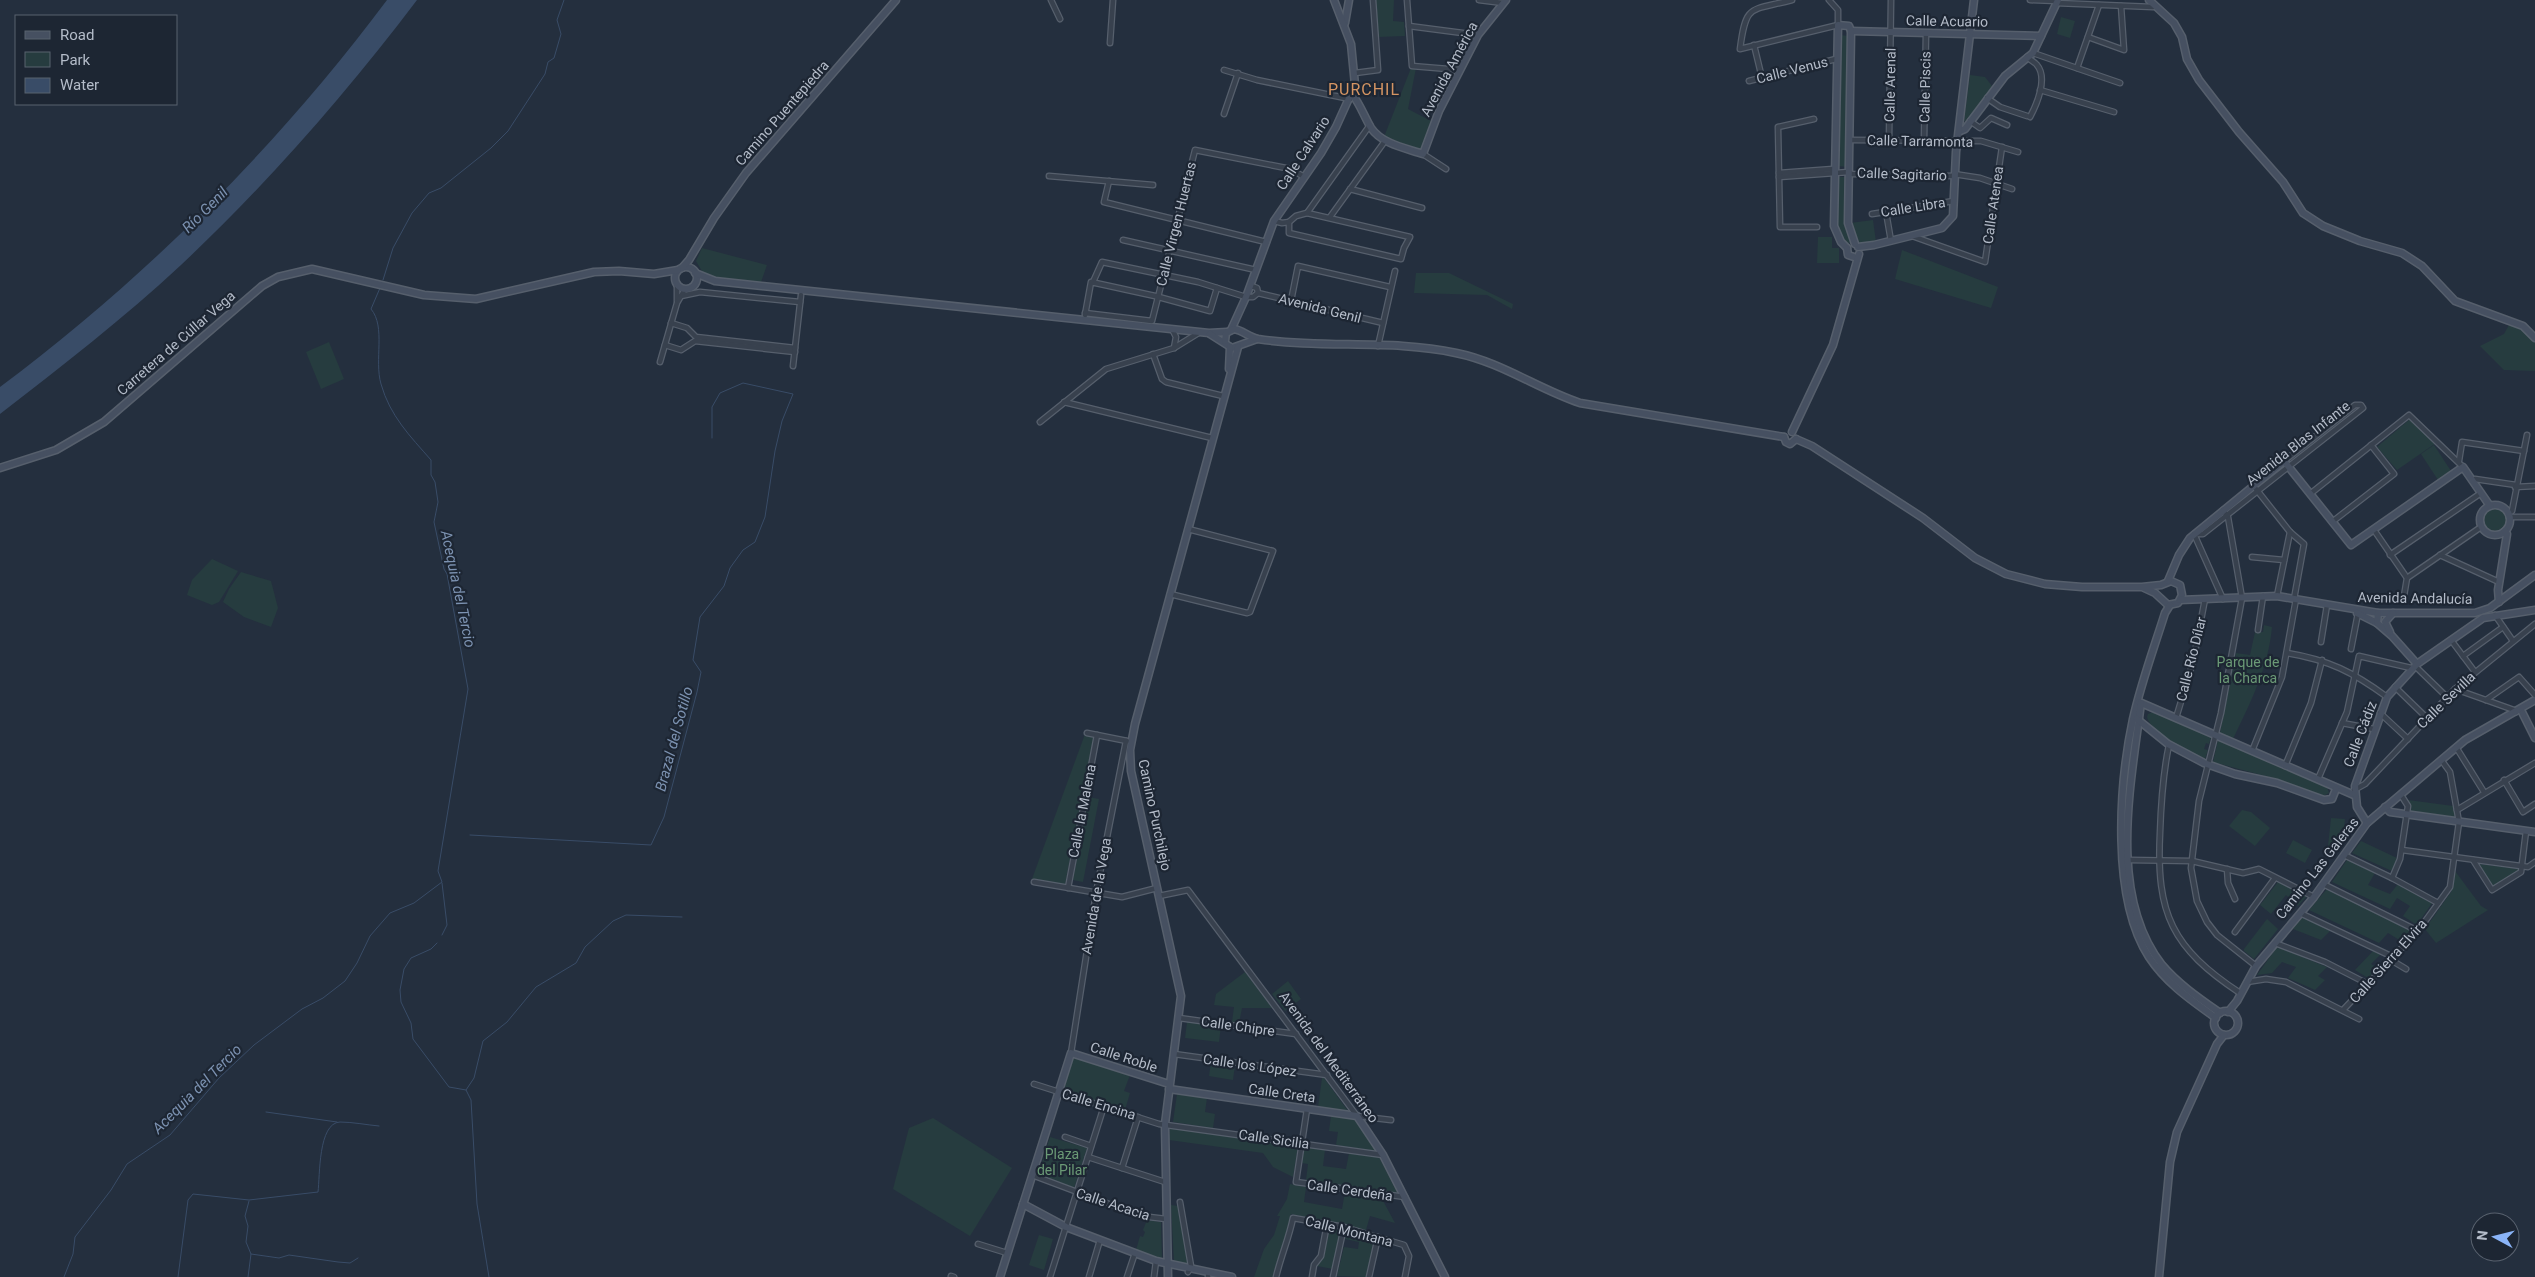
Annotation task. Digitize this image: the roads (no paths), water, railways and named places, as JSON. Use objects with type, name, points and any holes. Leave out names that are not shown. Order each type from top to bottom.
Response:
[{"type":"street","name":"Camino Puentepiedra","points":[[680,269],[696,250],[714,218],[746,173],[896,0]]},
{"type":"street","points":[[1051,0],[1060,19]]},
{"type":"street","points":[[1110,43],[1113,0]]},
{"type":"street","name":"Calle Calvario","points":[[1227,344],[1229,331],[1238,317],[1251,286],[1274,221],[1321,153],[1351,96],[1355,83],[1355,73],[1351,44],[1345,24],[1334,0]]},
{"type":"street","points":[[1345,24],[1349,0]]},
{"type":"street","points":[[1355,73],[1378,70],[1373,0]]},
{"type":"street","points":[[1407,0],[1412,66],[1460,70]]},
{"type":"street","points":[[1478,0],[1505,2]]},
{"type":"street","points":[[1792,0],[1757,9],[1748,14],[1744,20],[1740,49],[1838,25],[1849,26],[1851,32],[1848,223],[1857,253],[1833,345],[1792,432]]},
{"type":"street","points":[[1830,0],[1838,10],[1834,226],[1841,242],[1847,248],[1857,253]]},
{"type":"street","name":"Calle Arenal","points":[[1888,141],[1891,0]]},
{"type":"street","points":[[1847,248],[1848,255],[1857,253],[1874,245],[1946,225],[1953,216],[1954,175],[1974,0]]},
{"type":"street","points":[[2030,0],[2153,7],[2152,2]]},
{"type":"street","points":[[1960,130],[1965,129],[2005,76],[2033,53],[2057,1]]},
{"type":"street","name":"Avenida América","points":[[1423,154],[1440,111],[1478,35],[1505,2]]},
{"type":"street","points":[[2152,2],[2174,23],[2182,37],[2187,59],[2199,80],[2239,132],[2283,182],[2303,214],[2323,226],[2360,241],[2402,253],[2422,266],[2455,301],[2523,326],[2535,338]]},
{"type":"street","points":[[2078,68],[2100,5]]},
{"type":"street","points":[[2088,37],[2124,50],[2121,6]]},
{"type":"street","points":[[1339,12],[1347,10]]},
{"type":"street","points":[[1409,26],[1478,35]]},
{"type":"street","name":"Calle Acuario","points":[[1838,33],[1891,32],[2041,36]]},
{"type":"street","name":"Calle Piscis","points":[[1924,141],[1926,33]]},
{"type":"street","points":[[1754,45],[1762,78]]},
{"type":"street","points":[[2033,53],[2120,83]]},
{"type":"street","points":[[1988,97],[2003,108],[2029,116],[2037,104],[2040,90],[2038,66],[2027,58]]},
{"type":"street","name":"Calle Venus","points":[[1748,82],[1836,59]]},
{"type":"street","points":[[1224,70],[1257,80],[1351,96],[1360,105],[1370,125],[1385,141],[1423,154],[1446,169]]},
{"type":"street","points":[[1224,114],[1238,74]]},
{"type":"street","points":[[2040,90],[2114,112]]},
{"type":"street","points":[[1970,122],[1980,128],[1991,118],[2007,126]]},
{"type":"street","points":[[1814,119],[1778,127],[1780,227],[1817,227]]},
{"type":"street","points":[[1307,214],[1370,125]]},
{"type":"street","name":"Calle Tarramonta","points":[[1850,140],[1981,141],[2018,152]]},
{"type":"street","points":[[1330,217],[1385,141]]},
{"type":"street","name":"Calle Atenea","points":[[1912,236],[1985,262],[2002,147]]},
{"type":"street","name":"Calle Virgen Huertas","points":[[1100,318],[1152,321],[1195,150],[1291,169],[1304,177]]},
{"type":"street","name":"Calle Sagitario","points":[[1779,175],[1836,172],[1850,172],[1852,174],[1954,175],[1996,183],[2012,189]]},
{"type":"street","points":[[1049,176],[1153,185]]},
{"type":"street","points":[[1109,181],[1104,202],[1266,242]]},
{"type":"street","points":[[1350,189],[1422,208]]},
{"type":"street","name":"Calle Libra","points":[[1872,214],[1954,201]]},
{"type":"street","points":[[1886,212],[1891,241]]},
{"type":"street","points":[[1274,221],[1289,222],[1296,216],[1307,214],[1330,217],[1410,237],[1404,248],[1401,260],[1289,233],[1289,222]]},
{"type":"street","points":[[1123,240],[1256,270]]},
{"type":"street","name":"Camino Puentepiedra","points":[[695,272],[696,250]]},
{"type":"street","points":[[1085,317],[1092,282],[1102,262],[1163,274],[1217,288],[1246,298],[1254,297],[1258,293],[1256,288],[1251,286]]},
{"type":"street","points":[[1290,301],[1298,266],[1390,287]]},
{"type":"street","name":"Carretera de Cúllar Vega","points":[[0,468],[56,450],[104,422],[249,296],[278,277],[312,268],[424,295],[476,299],[594,272],[619,271],[654,274]]},
{"type":"street","points":[[654,274],[689,268],[715,281],[1100,318],[1209,333],[1241,332],[1257,338],[1435,349],[1473,357],[1504,369],[1564,398],[1592,406],[1784,437]]},
{"type":"street","points":[[677,303],[675,276],[680,269]]},
{"type":"street","points":[[1378,346],[1395,271]]},
{"type":"street","points":[[694,286],[697,279],[695,272]]},
{"type":"street","points":[[654,274],[685,289]]},
{"type":"street","points":[[660,362],[677,303],[685,289],[715,281]]},
{"type":"street","points":[[1092,282],[1157,296],[1210,311],[1217,288]]},
{"type":"street","points":[[681,296],[700,292],[800,302]]},
{"type":"street","name":"Avenida Genil","points":[[1258,293],[1383,324]]},
{"type":"street","points":[[793,366],[801,295]]},
{"type":"street","name":"Calle Calvario","points":[[1238,317],[1241,332],[1240,346]]},
{"type":"street","points":[[671,323],[687,328],[696,336],[795,350]]},
{"type":"street","points":[[1172,329],[1176,337],[1174,348]]},
{"type":"street","points":[[1040,422],[1106,369],[1174,348],[1200,332]]},
{"type":"street","points":[[1209,333],[1227,344],[1240,346],[1257,338]]},
{"type":"street","points":[[665,345],[681,350],[695,342],[795,350]]},
{"type":"street","name":"Camino Purchilejo","points":[[1227,344],[1228,380]]},
{"type":"street","name":"Camino Purchilejo","points":[[1168,1277],[1165,1124],[1181,996],[1126,754],[1228,380],[1240,346]]},
{"type":"street","points":[[1153,354],[1162,379],[1166,382],[1224,396]]},
{"type":"street","points":[[1064,402],[1212,438]]},
{"type":"street","name":"Avenida Blas Infante","points":[[2172,582],[2174,569],[2183,547],[2194,534],[2225,513],[2286,464],[2363,408],[2361,405],[2355,405],[2286,464]]},
{"type":"street","points":[[2310,494],[2409,415],[2461,464],[2490,506],[2502,507],[2509,515],[2535,517]]},
{"type":"street","points":[[1784,437],[1787,432],[1792,432]]},
{"type":"street","points":[[1792,432],[1796,439],[1812,446],[1923,518],[1975,558],[2006,574],[2030,582],[2065,586],[2142,587],[2161,586],[2172,582],[2182,590],[2180,600],[2167,604]]},
{"type":"street","points":[[2492,615],[2497,603],[2507,534],[2505,531],[2509,515],[2512,511],[2527,435]]},
{"type":"street","points":[[1784,437],[1786,442],[1790,444],[1796,439]]},
{"type":"street","points":[[2461,464],[2462,442],[2524,451]]},
{"type":"street","points":[[2332,522],[2394,474],[2371,445]]},
{"type":"street","points":[[2286,464],[2350,545],[2374,530],[2461,464]]},
{"type":"street","points":[[2472,481],[2475,479],[2516,486],[2535,486]]},
{"type":"street","points":[[2252,751],[2280,684],[2287,653],[2304,544],[2290,532],[2255,488]]},
{"type":"street","points":[[2390,555],[2481,494]]},
{"type":"street","points":[[2490,506],[2481,515],[2482,527],[2486,533],[2494,535],[2505,531]]},
{"type":"street","points":[[2225,513],[2242,598],[2216,736],[2198,810],[2192,861],[2193,887],[2201,912],[2207,922],[2217,934],[2256,966]]},
{"type":"street","points":[[2407,578],[2482,527]]},
{"type":"street","points":[[1170,594],[1247,613],[1250,612],[1273,551],[1188,529]]},
{"type":"street","points":[[2374,530],[2407,578],[2404,596]]},
{"type":"street","points":[[2277,596],[2290,532]]},
{"type":"street","points":[[2194,534],[2223,599]]},
{"type":"street","points":[[2440,556],[2499,582]]},
{"type":"street","points":[[2252,557],[2284,560]]},
{"type":"street","name":"Avenida Andalucía","points":[[2180,600],[2277,596],[2356,612],[2477,613],[2497,603],[2535,575]]},
{"type":"street","points":[[2158,596],[2161,586]]},
{"type":"street","points":[[2142,587],[2158,596],[2167,604]]},
{"type":"street","name":"Avenida Andalucía","points":[[2182,590],[2194,598]]},
{"type":"street","points":[[2498,590],[2508,594]]},
{"type":"street","points":[[2258,630],[2264,596]]},
{"type":"street","name":"Calle Río Dílar","points":[[2176,718],[2193,662],[2205,599]]},
{"type":"street","points":[[2167,604],[2139,702],[2130,785],[2129,860],[2134,909],[2153,952],[2172,976],[2221,1014]]},
{"type":"street","points":[[2321,642],[2327,605]]},
{"type":"street","points":[[2477,622],[2479,617],[2477,613],[2492,615],[2535,610]]},
{"type":"street","points":[[2351,649],[2356,612],[2377,623],[2392,636],[2408,654],[2413,667],[2447,696]]},
{"type":"street","points":[[2377,623],[2380,613]]},
{"type":"street","points":[[2380,613],[2392,636]]},
{"type":"street","points":[[2385,622],[2392,613]]},
{"type":"street","points":[[2492,615],[2513,641]]},
{"type":"street","name":"Calle Cádiz","points":[[2354,792],[2356,779],[2387,697],[2413,667],[2477,622],[2492,615]]},
{"type":"street","name":"Calle Sevilla","points":[[2354,792],[2365,784],[2447,696],[2535,624]]},
{"type":"street","points":[[2463,656],[2503,627]]},
{"type":"street","points":[[2451,640],[2475,672]]},
{"type":"street","points":[[2287,653],[2322,660],[2356,675],[2387,697]]},
{"type":"street","points":[[2318,779],[2342,724],[2356,675],[2359,656],[2413,667]]},
{"type":"street","points":[[2285,766],[2312,703],[2322,660]]},
{"type":"street","points":[[2486,700],[2519,677],[2535,695]]},
{"type":"street","points":[[2395,687],[2427,718]]},
{"type":"street","points":[[2455,689],[2518,711],[2534,735]]},
{"type":"street","name":"Camino Las Galeras","points":[[2236,1016],[2237,1001],[2240,993],[2256,966],[2314,897],[2367,823],[2442,761],[2456,747],[2535,700]]},
{"type":"street","points":[[2139,702],[2318,779],[2336,789],[2354,792],[2356,807],[2367,823]]},
{"type":"street","points":[[2152,708],[2138,720],[2124,780],[2122,829],[2124,877],[2130,916],[2140,942],[2156,968],[2179,990],[2221,1014],[2236,1016],[2238,1024],[2236,1030],[2224,1035],[2217,1031]]},
{"type":"street","points":[[2380,713],[2408,739]]},
{"type":"street","points":[[2138,720],[2169,745],[2208,765],[2235,774],[2277,783],[2324,800],[2332,799],[2336,789]]},
{"type":"street","points":[[2342,724],[2374,729]]},
{"type":"street","points":[[1087,733],[1128,741]]},
{"type":"street","name":"Calle la Malena","points":[[1068,888],[1097,735]]},
{"type":"street","points":[[2169,745],[2162,794],[2159,860],[2162,900],[2171,924],[2181,942],[2194,958],[2219,980],[2240,993]]},
{"type":"street","points":[[2456,747],[2484,792]]},
{"type":"street","name":"Avenida de la Vega","points":[[1071,1053],[1096,893],[1119,773],[1126,754]]},
{"type":"street","name":"Calle Sierra Elvira","points":[[2343,1010],[2418,931],[2450,887],[2459,822],[2450,772],[2442,761]]},
{"type":"street","points":[[2457,810],[2535,763]]},
{"type":"street","points":[[1119,773],[1129,771]]},
{"type":"street","points":[[2356,779],[2365,784]]},
{"type":"street","points":[[2504,780],[2523,812],[2535,804]]},
{"type":"street","points":[[2392,878],[2402,850],[2408,806],[2401,795]]},
{"type":"street","points":[[2385,807],[2390,812],[2535,832]]},
{"type":"street","points":[[2473,860],[2492,890],[2521,872],[2526,831]]},
{"type":"street","points":[[2402,850],[2528,867],[2535,862]]},
{"type":"street","points":[[2344,855],[2438,903]]},
{"type":"street","points":[[2129,860],[2192,861],[2248,873],[2259,869],[2314,897]]},
{"type":"street","points":[[2227,869],[2228,883],[2235,899]]},
{"type":"street","points":[[2235,932],[2275,878]]},
{"type":"street","points":[[1034,882],[1122,897],[1157,888]]},
{"type":"street","points":[[2323,884],[2418,931]]},
{"type":"street","name":"Avenida del Mediterráneo","points":[[1159,896],[1188,890],[1297,1034],[1383,1155],[1445,1277]]},
{"type":"street","points":[[2300,912],[2392,958],[2406,969]]},
{"type":"street","points":[[2275,942],[2325,962],[2368,984]]},
{"type":"street","points":[[2247,982],[2276,979],[2360,1019]]},
{"type":"street","name":"Camino Las Galeras","points":[[2221,1014],[2237,1001]]},
{"type":"street","points":[[2217,1044],[2215,1025],[2221,1014]]},
{"type":"street","name":"Calle Chipre","points":[[1179,1018],[1297,1034]]},
{"type":"street","points":[[2159,1277],[2170,1162],[2177,1132],[2217,1044],[2224,1035]]},
{"type":"street","points":[[1000,1277],[1071,1053]]},
{"type":"street","name":"Calle Roble","points":[[1071,1053],[1169,1087]]},
{"type":"street","name":"Calle los López","points":[[1174,1054],[1327,1076]]},
{"type":"street","name":"Calle Encina","points":[[1034,1084],[1165,1124]]},
{"type":"street","name":"Calle Creta","points":[[1169,1087],[1306,1109],[1391,1120]]},
{"type":"street","points":[[1050,1277],[1104,1106]]},
{"type":"street","points":[[1302,1143],[1306,1109]]},
{"type":"street","points":[[1122,1168],[1138,1116]]},
{"type":"street","name":"Calle Sicilia","points":[[1165,1124],[1383,1155]]},
{"type":"street","points":[[1065,1137],[1091,1146]]},
{"type":"street","name":"Calle Cerdeña","points":[[1302,1143],[1296,1182],[1404,1198]]},
{"type":"street","points":[[1088,1157],[1165,1182]]},
{"type":"street","name":"Calle Acacia","points":[[1032,1175],[1142,1216],[1166,1219]]},
{"type":"street","points":[[1180,1202],[1191,1266],[1189,1270]]},
{"type":"street","points":[[1023,1204],[1066,1227],[1156,1261],[1210,1277]]},
{"type":"street","name":"Calle Montana","points":[[1276,1277],[1280,1258],[1289,1241],[1293,1218],[1344,1227],[1404,1245],[1410,1256],[1405,1277]]},
{"type":"street","points":[[1312,1277],[1314,1264],[1321,1256],[1327,1224]]},
{"type":"street","points":[[1333,1277],[1344,1227]]},
{"type":"street","points":[[1369,1277],[1378,1237]]},
{"type":"street","points":[[1089,1277],[1100,1240]]},
{"type":"street","points":[[978,1244],[1007,1253]]},
{"type":"street","points":[[1127,1277],[1135,1253]]},
{"type":"street","points":[[1154,1277],[1156,1261]]},
{"type":"street","points":[[1189,1270],[1232,1277]]},
{"type":"water","name":"Río Genil","points":[[387,0],[417,0],[362,70],[274,171],[213,234],[159,285],[0,414],[0,387],[107,301],[207,207],[301,107]]},
{"type":"waterway","name":"Acequia del Tercio","points":[[383,280],[393,248],[412,213],[429,193],[441,188],[491,148],[508,131],[545,74],[548,62],[554,58],[561,34],[557,20],[564,0]]},
{"type":"waterway","name":"Acequia del Tercio","points":[[64,1277],[73,1254],[75,1237],[111,1190],[127,1164],[170,1135],[219,1078],[254,1045],[302,1009],[323,998],[345,981],[357,963],[370,936],[390,913],[414,903],[442,882],[438,871],[468,689],[447,574],[444,569],[434,522],[438,502],[435,482],[431,475],[431,460],[395,416],[385,395],[379,375],[378,325],[371,309],[380,288]]},
{"type":"waterway","name":"Brazal del Sotillo","points":[[470,835],[651,845],[664,817],[697,692],[701,672],[693,660],[700,617],[724,586],[730,568],[743,550],[755,542],[765,517],[775,451],[782,421],[793,394],[743,383],[720,393],[712,407],[712,438]]},
{"type":"waterway","name":"Acequia del Tercio","points":[[442,883],[447,925],[442,935]]},
{"type":"waterway","points":[[489,1277],[477,1204],[471,1100],[466,1090],[474,1078],[483,1041],[507,1022],[536,987],[576,963],[585,947],[613,921],[626,915],[682,917]]},
{"type":"waterway","name":"Acequia del Tercio","points":[[437,943],[431,949],[411,958],[404,969],[400,990],[401,1002],[411,1023],[413,1039],[449,1087],[466,1090]]},
{"type":"waterway","points":[[266,1112],[337,1122]]},
{"type":"waterway","points":[[178,1277],[188,1200],[193,1194],[249,1200],[318,1192],[324,1140],[333,1125],[345,1122],[379,1126]]},
{"type":"waterway","points":[[248,1277],[251,1254],[246,1242],[248,1226],[245,1216],[249,1201]]},
{"type":"waterway","points":[[251,1254],[279,1258],[289,1255],[350,1263],[358,1258]]},
{"type":"district","name":"PURCHIL","points":[[1364,89]]},
{"type":"park label","name":"Parque de la Charca","points":[[2248,670]]},
{"type":"park label","name":"Plaza del Pilar","points":[[1062,1162]]}]
